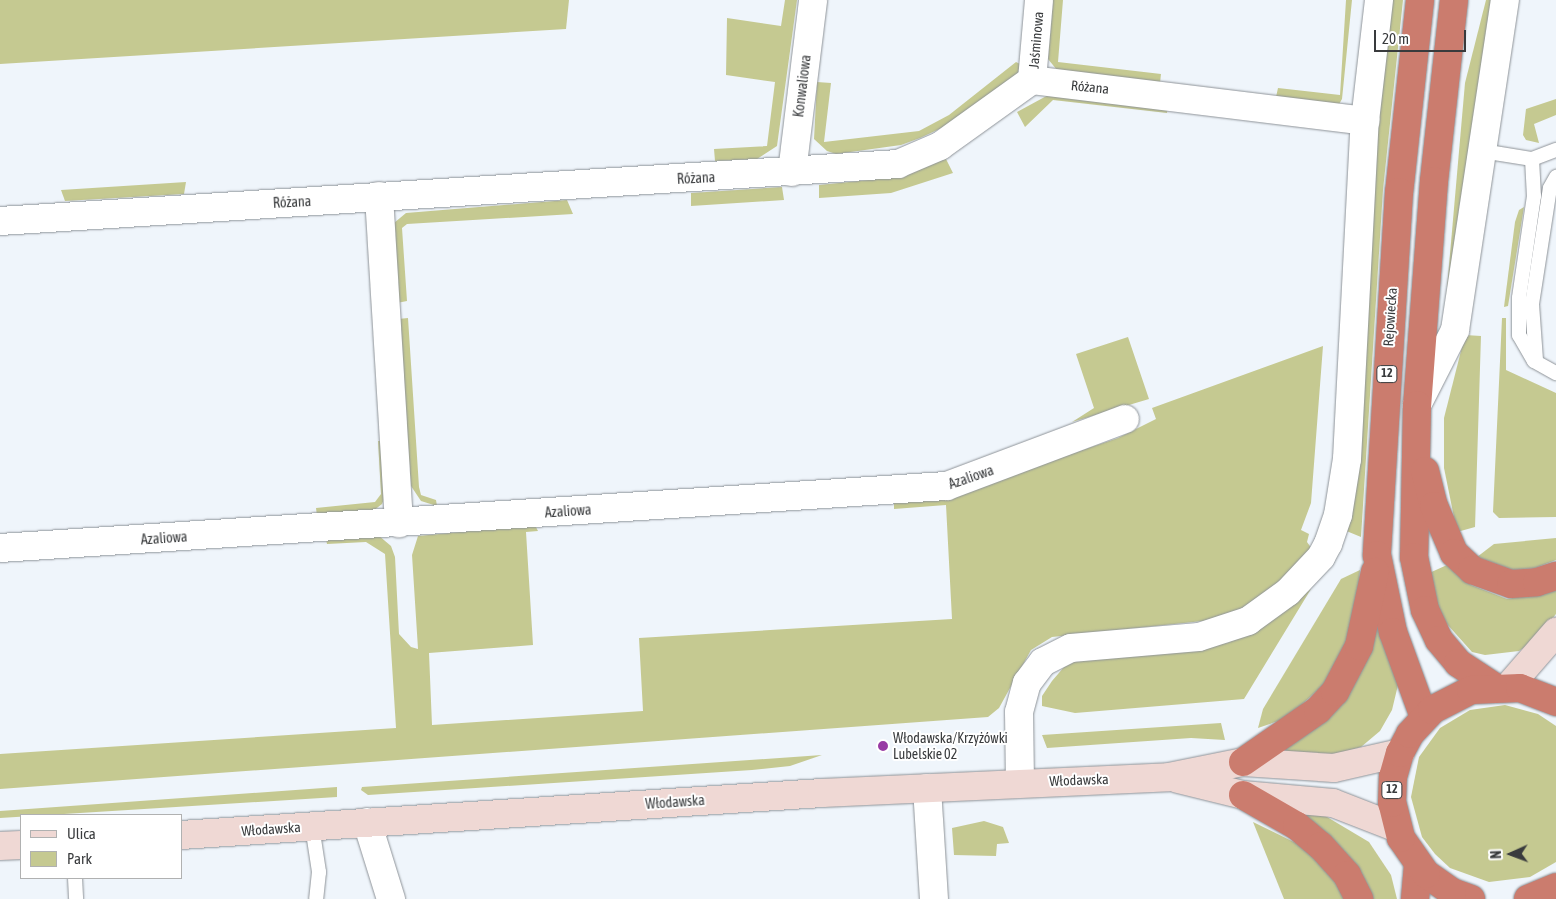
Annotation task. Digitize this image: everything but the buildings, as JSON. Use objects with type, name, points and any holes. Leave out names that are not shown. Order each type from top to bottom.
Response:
[{"type":"highway","name":"Rejowiecka","points":[[1420,0],[1399,192],[1377,555],[1393,632],[1424,718]]},
{"type":"highway","points":[[1454,0],[1438,136],[1417,406],[1414,557],[1424,610],[1451,657],[1501,686],[1556,702]]},
{"type":"highway","points":[[1417,443],[1434,506],[1454,553],[1463,563],[1502,583],[1537,582],[1556,576]]},
{"type":"highway","points":[[1243,762],[1314,714],[1335,692],[1359,646],[1377,555]]},
{"type":"highway","name":"12","points":[[1471,899],[1443,886],[1418,865],[1397,828],[1392,790],[1400,753],[1424,718],[1450,698],[1501,686]]},
{"type":"highway","points":[[1242,795],[1297,826],[1321,846],[1347,875],[1359,899]]},
{"type":"highway","points":[[1415,899],[1418,865]]},
{"type":"highway","points":[[1528,899],[1556,887]]},
{"type":"main road","points":[[1501,686],[1556,632]]},
{"type":"main road","name":"Włodawska","points":[[182,835],[927,788],[1169,777],[1243,762],[1334,768],[1400,753]]},
{"type":"main road","name":"Włodawska","points":[[1169,777],[1242,795],[1333,803],[1397,828]]},
{"type":"main road","points":[[0,846],[20,845]]},
{"type":"street","name":"Konwaliowa","points":[[792,172],[813,0]]},
{"type":"street","name":"Jaśminowa","points":[[1032,80],[1039,0]]},
{"type":"street","points":[[1020,783],[1019,712],[1028,683],[1043,662],[1071,648],[1199,637],[1248,621],[1288,592],[1321,557],[1338,516],[1347,459],[1365,121],[1379,0]]},
{"type":"street","points":[[1417,406],[1456,330],[1506,0]]},
{"type":"street","name":"Różana","points":[[0,221],[898,164],[940,146],[1032,80],[1365,121]]},
{"type":"street","points":[[378,196],[399,523]]},
{"type":"street","name":"Azaliowa","points":[[0,548],[948,486],[1125,419]]},
{"type":"street","points":[[927,788],[934,899]]},
{"type":"street","points":[[367,822],[391,899]]},
{"type":"lane","points":[[1482,151],[1532,160],[1556,150]]},
{"type":"lane","points":[[1532,160],[1534,196],[1518,315],[1519,334],[1536,363],[1556,373]]},
{"type":"lane","points":[[1536,363],[1532,304],[1550,188],[1556,177]]},
{"type":"lane","points":[[312,826],[319,872],[316,899]]},
{"type":"lane","points":[[75,879],[76,899]]},
{"type":"green space","points":[[0,0],[569,0],[566,29],[0,64]]},
{"type":"green space","points":[[785,0],[797,0],[777,146],[757,159],[715,161],[714,149],[767,146],[775,82],[726,75],[727,18],[781,26]]},
{"type":"green space","points":[[1053,0],[1063,0],[1058,62],[1161,74],[1160,83],[1057,70],[1048,59]]},
{"type":"green space","points":[[1346,0],[1352,0],[1342,99],[1338,106],[1276,97],[1278,88],[1340,95]]},
{"type":"green space","points":[[1386,0],[1403,0],[1383,190],[1361,537],[1344,530]]},
{"type":"green space","points":[[1486,0],[1498,0],[1445,311],[1465,83]]},
{"type":"green space","points":[[1016,62],[1020,64],[1017,76],[948,125],[920,138],[901,145],[836,154],[827,151],[814,139],[817,82],[831,83],[824,142],[919,131],[949,115]]},
{"type":"green space","points":[[1052,93],[1168,105],[1167,113],[1053,100],[1025,127],[1017,112]]},
{"type":"green space","points":[[1556,99],[1556,115],[1534,124],[1539,143],[1526,140],[1523,135],[1526,109]]},
{"type":"green space","points":[[946,159],[953,173],[891,193],[819,198],[819,185],[889,178]]},
{"type":"green space","points":[[186,182],[184,194],[65,201],[61,190]]},
{"type":"green space","points":[[782,187],[784,200],[691,206],[691,193]]},
{"type":"green space","points":[[567,200],[573,214],[407,224],[402,228],[407,301],[397,303],[394,223],[406,213]]},
{"type":"green space","points":[[1524,207],[1508,306],[1504,307],[1515,222],[1519,210]]},
{"type":"green space","points":[[408,318],[419,487],[421,495],[436,500],[437,506],[421,501],[411,486],[398,319]]},
{"type":"green space","points":[[1502,318],[1506,318],[1506,370],[1556,393],[1556,517],[1499,518],[1493,512]]},
{"type":"green space","points":[[1465,335],[1481,336],[1475,527],[1457,532],[1444,468],[1444,418]]},
{"type":"green space","points":[[1128,337],[1149,399],[1072,422],[1094,408],[1076,354]]},
{"type":"green space","points":[[1323,346],[1311,503],[1301,530],[1309,534],[1307,542],[1312,549],[1283,588],[1231,618],[1052,637],[1031,650],[999,708],[988,717],[0,789],[0,754],[396,728],[385,554],[366,542],[327,544],[325,535],[378,535],[391,546],[395,557],[399,634],[411,647],[418,649],[412,555],[418,536],[535,525],[538,531],[526,532],[533,645],[429,653],[432,725],[643,711],[639,638],[952,619],[946,505],[894,509],[894,502],[953,494],[1118,438],[1156,419],[1152,408]]},
{"type":"green space","points":[[378,441],[383,441],[385,497],[382,504],[373,511],[317,516],[316,508],[375,502],[381,494]]},
{"type":"green space","points":[[1556,538],[1556,560],[1535,568],[1513,570],[1477,557],[1494,544]]},
{"type":"green space","points":[[1447,565],[1471,585],[1507,599],[1556,590],[1556,614],[1535,640],[1519,651],[1485,655],[1472,652],[1438,614],[1427,574]]},
{"type":"green space","points":[[1360,570],[1356,616],[1348,643],[1331,678],[1287,718],[1258,728],[1263,709],[1341,579]]},
{"type":"green space","points":[[1311,589],[1244,699],[1075,713],[1042,706],[1042,696],[1052,681],[1064,667],[1078,659],[1227,643],[1267,624]]},
{"type":"green space","points":[[1377,614],[1398,685],[1392,710],[1380,731],[1361,747],[1334,755],[1268,753],[1352,689],[1373,644]]},
{"type":"green space","points":[[1505,705],[1538,714],[1556,726],[1556,862],[1530,877],[1489,882],[1450,868],[1435,854],[1422,837],[1411,797],[1419,757],[1440,728],[1470,710]]},
{"type":"green space","points":[[1221,723],[1225,740],[1191,738],[1047,748],[1042,735]]},
{"type":"green space","points":[[822,755],[790,766],[752,770],[368,795],[361,790],[362,787]]},
{"type":"green space","points":[[337,787],[337,797],[64,814],[20,814],[20,817],[0,818],[0,811]]},
{"type":"green space","points":[[1296,809],[1317,811],[1369,842],[1391,875],[1397,899],[1369,899]]},
{"type":"green space","points":[[984,821],[1003,827],[1009,843],[997,844],[996,856],[954,855],[952,828]]},
{"type":"green space","points":[[1253,822],[1310,850],[1331,874],[1346,899],[1284,899]]},
{"type":"place","name":"Włodawska/Krzyżówki Lubelskie 02","points":[[883,746]]}]
